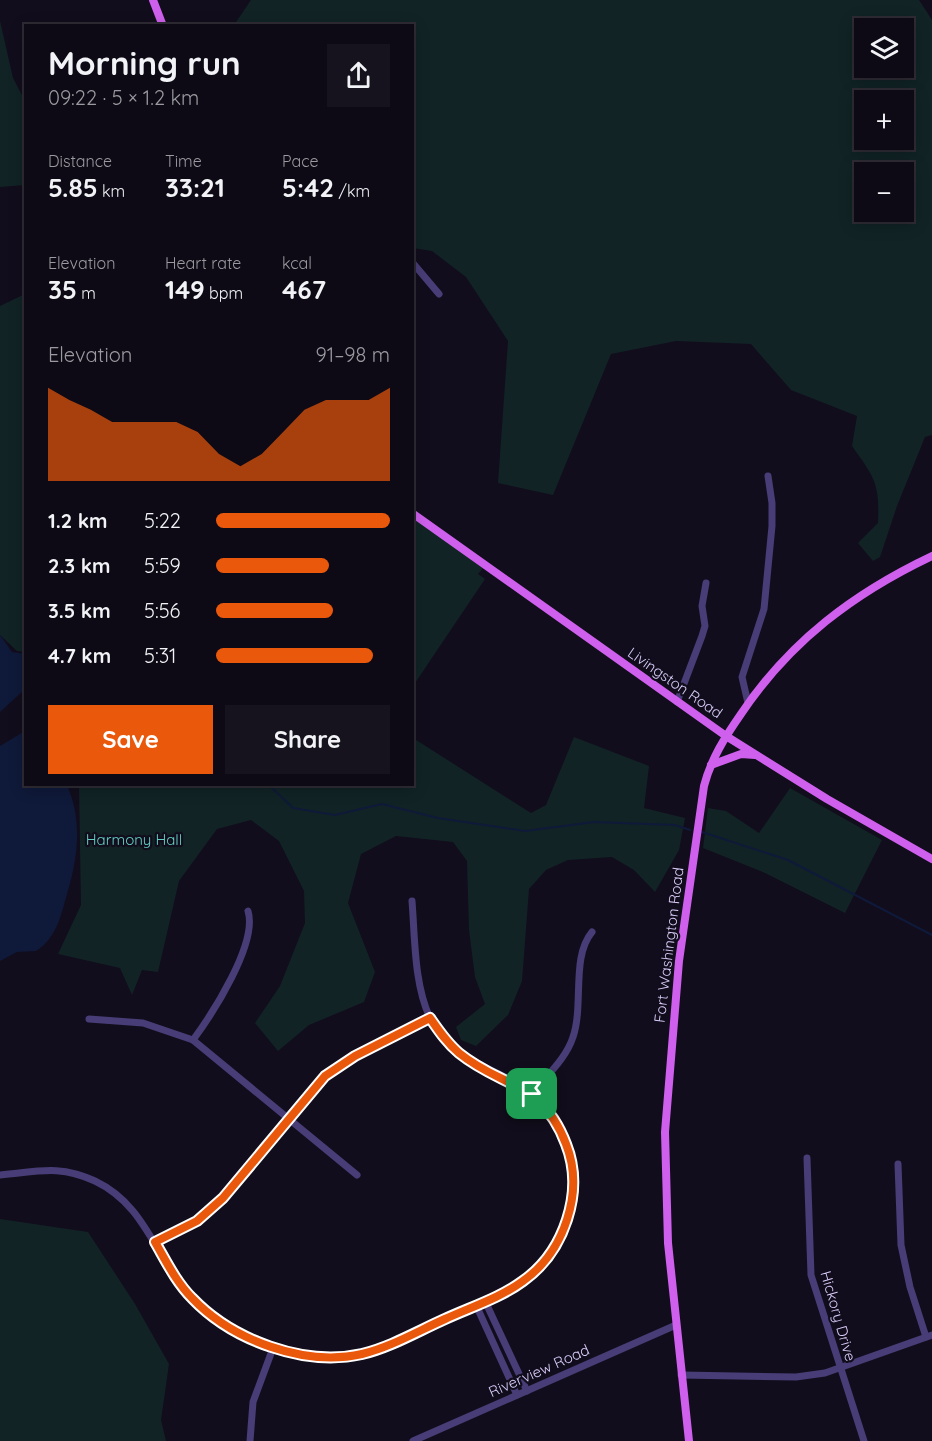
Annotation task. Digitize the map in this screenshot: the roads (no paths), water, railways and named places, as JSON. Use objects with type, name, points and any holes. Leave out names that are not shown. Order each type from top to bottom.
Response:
[{"type":"main road","points":[[153,0],[163,24]]},
{"type":"main road","name":"Livingston Road","points":[[414,514],[726,736],[932,859]]},
{"type":"main road","name":"Fort Washington Road","points":[[689,1441],[665,1203],[667,1087],[679,961],[696,827],[711,765],[726,736],[748,703],[788,654],[827,618],[865,591],[932,556]]},
{"type":"main road","points":[[711,765],[741,754],[755,755]]},
{"type":"street","points":[[414,264],[439,294]]},
{"type":"street","points":[[748,703],[742,677],[764,609],[772,526],[772,503],[768,476]]},
{"type":"street","points":[[677,702],[705,626],[702,606],[706,583]]},
{"type":"street","points":[[0,1175],[43,1169],[90,1179],[128,1204],[155,1242],[172,1274],[197,1303],[223,1323],[273,1348],[321,1358],[362,1353],[476,1305],[521,1283],[541,1265],[564,1229],[571,1206],[573,1181],[566,1143],[554,1121],[532,1094],[460,1054],[430,1018],[419,972],[412,901]]},
{"type":"street","points":[[193,1040],[219,999],[238,962],[251,926],[248,910]]},
{"type":"street","points":[[532,1094],[573,1039],[579,1008],[582,951],[592,932]]},
{"type":"street","points":[[155,1242],[180,1231],[208,1212],[234,1186],[314,1087],[340,1066],[430,1018]]},
{"type":"street","points":[[90,1019],[143,1023],[193,1040],[357,1174]]},
{"type":"street","name":"Hickory Drive","points":[[807,1158],[811,1275],[839,1369],[864,1441]]},
{"type":"street","points":[[681,1376],[796,1377],[839,1369],[929,1336],[910,1287],[901,1245],[898,1164]]},
{"type":"street","points":[[485,1301],[527,1390]]},
{"type":"street","points":[[476,1305],[517,1395]]},
{"type":"street","name":"Riverview Road","points":[[413,1441],[676,1325]]},
{"type":"street","points":[[250,1441],[253,1402],[273,1348]]},
{"type":"water","points":[[0,635],[12,652],[24,654],[24,690],[0,712]]},
{"type":"water","points":[[24,732],[24,786],[67,786],[76,814],[77,843],[73,872],[63,908],[52,935],[36,951],[17,952],[0,961],[0,746]]},
{"type":"waterway","points":[[270,786],[293,808],[335,815],[382,804],[438,818],[525,831],[594,822],[675,825],[690,830]]},
{"type":"waterway","points":[[702,832],[788,860],[932,935]]},
{"type":"park label","name":"Harmony Hall","points":[[134,840]]}]
